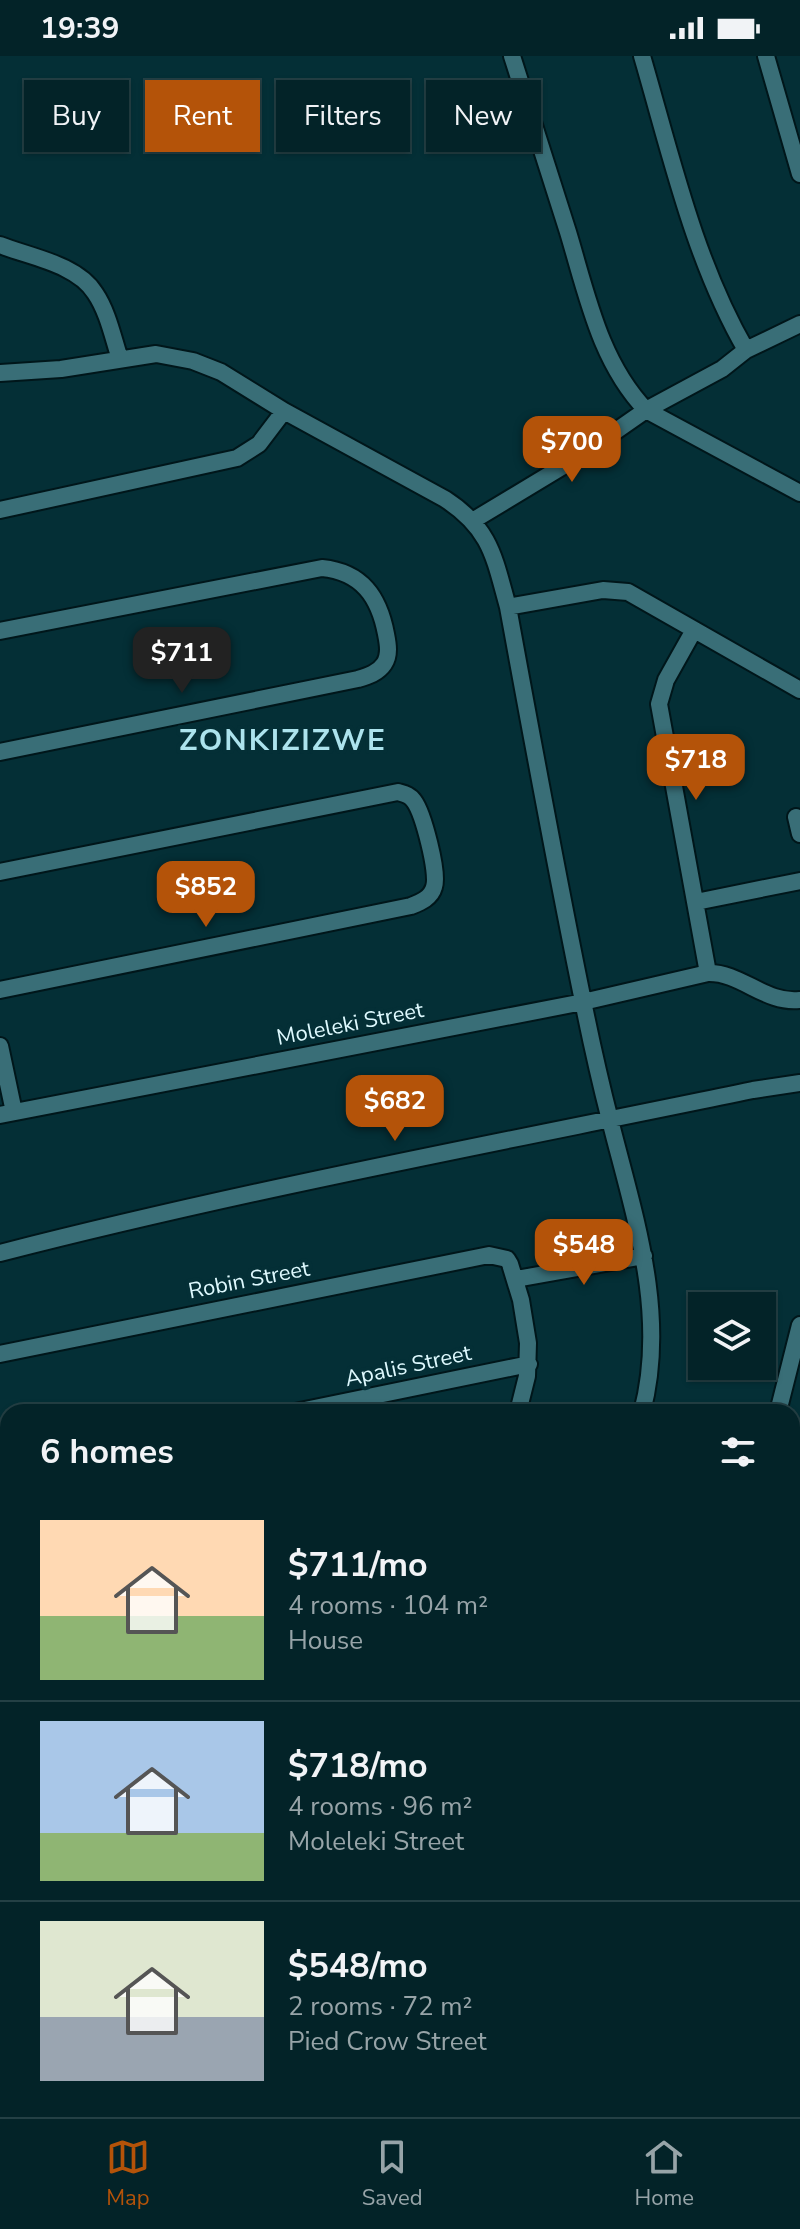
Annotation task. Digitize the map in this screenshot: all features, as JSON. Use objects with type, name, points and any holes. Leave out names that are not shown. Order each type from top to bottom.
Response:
[{"type":"street","points":[[512,56],[596,324],[628,391],[646,410],[800,493]]},
{"type":"street","points":[[642,56],[714,289],[746,350]]},
{"type":"street","points":[[766,56],[800,174]]},
{"type":"street","points":[[0,245],[72,273],[90,286],[100,302],[120,359]]},
{"type":"street","points":[[474,520],[580,456],[646,410],[722,369],[746,350],[800,324]]},
{"type":"street","points":[[0,373],[32,373],[156,354],[206,365],[445,499],[474,520],[493,555],[508,607],[583,1002],[644,1256],[651,1315],[651,1376],[644,1404]]},
{"type":"street","points":[[0,510],[237,458],[259,444],[284,411]]},
{"type":"street","points":[[0,631],[322,568],[337,569],[367,587],[383,617],[389,648],[383,667],[372,675],[358,679],[0,752]]},
{"type":"street","points":[[508,607],[611,589],[628,592],[800,690]]},
{"type":"street","points":[[694,630],[666,680],[659,704],[708,973]]},
{"type":"street","points":[[0,872],[398,792],[412,797],[418,809],[436,879],[430,894],[411,906],[0,990]]},
{"type":"street","points":[[796,817],[800,834]]},
{"type":"street","points":[[696,902],[800,881]]},
{"type":"street","name":"Moleleki Street","points":[[7,1114],[583,1002],[708,973],[722,973],[778,999],[800,1000]]},
{"type":"street","points":[[0,1046],[7,1114]]},
{"type":"street","points":[[0,1253],[136,1219],[610,1119],[800,1083]]},
{"type":"street","name":"Robin Street","points":[[0,1354],[481,1255],[507,1259],[516,1279]]},
{"type":"street","points":[[520,1404],[529,1364],[527,1332],[516,1279],[644,1256]]},
{"type":"street","points":[[780,1404],[800,1325]]},
{"type":"street","name":"Apalis Street","points":[[334,1404],[529,1364]]},
{"type":"district","name":"ZONKIZIZWE","points":[[283,740]]}]
